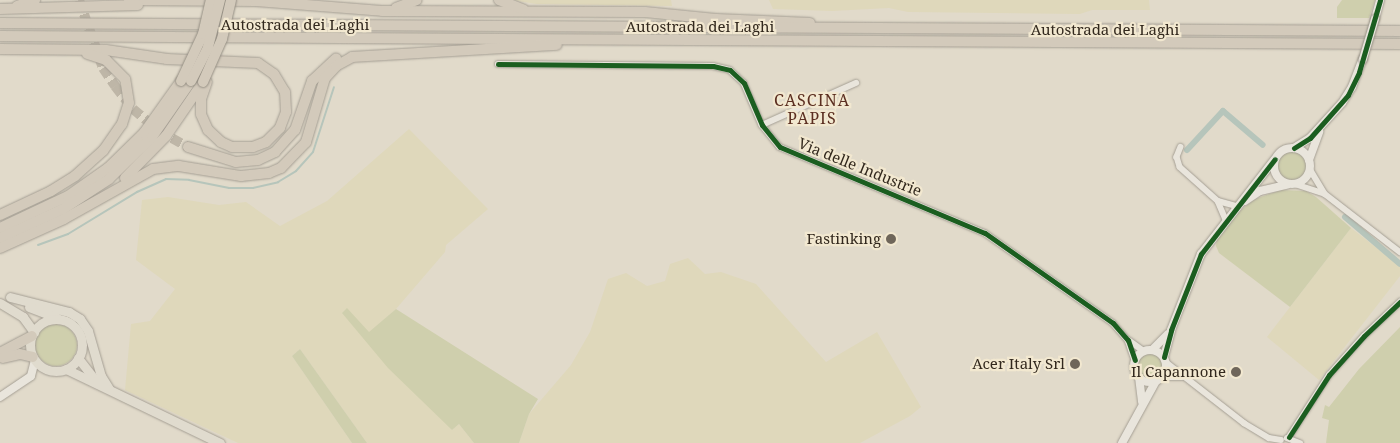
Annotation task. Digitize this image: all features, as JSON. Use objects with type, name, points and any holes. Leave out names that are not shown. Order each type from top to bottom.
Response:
[{"type":"highway","points":[[0,8],[19,6],[35,0]]},
{"type":"highway","points":[[129,0],[256,1],[355,9],[645,12],[731,20],[781,19],[858,28]]},
{"type":"highway","points":[[355,9],[396,8],[417,0]]},
{"type":"highway","points":[[498,0],[524,9],[582,11]]},
{"type":"highway","points":[[0,8],[100,8],[171,1]]},
{"type":"highway","points":[[0,49],[106,50],[167,59],[258,63],[274,74],[285,92],[286,112],[277,133],[253,147],[232,147],[221,142],[205,125],[200,110],[205,82],[220,46],[229,1]]},
{"type":"highway","points":[[0,238],[63,209],[114,175],[152,137],[208,47],[229,1]]},
{"type":"highway","points":[[0,228],[68,196],[108,168],[144,133],[186,81],[197,50],[210,2]]},
{"type":"highway","name":"Autostrada dei Laghi","points":[[0,23],[1400,32]]},
{"type":"highway","name":"Autostrada dei Laghi","points":[[0,36],[1400,44]]},
{"type":"highway","points":[[0,248],[90,204],[142,173],[166,166],[187,166],[234,176],[274,171],[292,159],[306,142],[320,88],[336,66],[358,56],[534,48],[605,40]]},
{"type":"highway","points":[[0,215],[51,191],[89,164],[115,137],[128,108],[125,79],[106,60],[89,54],[34,49]]},
{"type":"highway","points":[[188,147],[232,162],[264,158],[292,135],[309,87],[331,61],[358,52],[420,52]]},
{"type":"highway","points":[[90,204],[144,161],[177,121],[205,82]]},
{"type":"highway","points":[[0,354],[33,334]]},
{"type":"highway","points":[[0,359],[20,354],[34,358]]},
{"type":"main road","points":[[0,292],[62,320],[79,333],[82,346],[78,358],[66,369]]},
{"type":"main road","points":[[10,297],[69,312],[80,319],[88,331],[101,376],[110,391]]},
{"type":"main road","points":[[0,303],[23,317],[33,334],[34,358],[49,370],[66,369],[220,443]]},
{"type":"main road","points":[[33,334],[48,320],[62,320]]},
{"type":"main road","points":[[78,358],[101,385]]},
{"type":"street","points":[[1122,443],[1159,379],[1171,330],[1196,264],[1226,220],[1274,159],[1283,150],[1294,148],[1322,126],[1348,95],[1363,58],[1380,0]]},
{"type":"street","name":"Via delle Industrie","points":[[498,64],[723,68],[736,74],[744,83],[762,125],[772,141],[788,152],[980,229],[1108,318],[1128,340],[1144,351]]},
{"type":"street","points":[[762,125],[856,83]]},
{"type":"street","points":[[1322,126],[1309,160],[1310,169],[1325,194]]},
{"type":"street","points":[[1181,147],[1177,156],[1180,167],[1218,201],[1226,220]]},
{"type":"street","points":[[1294,148],[1303,152],[1309,160]]},
{"type":"street","points":[[1274,159],[1277,177],[1292,184],[1325,194],[1400,252]]},
{"type":"street","points":[[1218,201],[1237,206],[1260,191],[1305,179],[1310,169]]},
{"type":"street","points":[[1153,350],[1184,377],[1239,419],[1271,440],[1280,441],[1289,437],[1299,425],[1330,375],[1364,336],[1400,302]]},
{"type":"street","points":[[1141,409],[1139,377],[1135,360],[1144,351],[1153,350],[1171,330]]},
{"type":"street","name":"Via delle Industrie","points":[[1128,340],[1135,360]]},
{"type":"street","points":[[0,397],[31,376],[34,358]]},
{"type":"street","points":[[1139,377],[1147,381],[1184,377]]},
{"type":"street","points":[[1289,437],[1299,441],[1299,425]]},
{"type":"shaded area","points":[[511,0],[671,0],[672,6],[537,4]]},
{"type":"shaded area","points":[[769,0],[1149,0],[1150,10],[1092,10],[1080,14],[908,12],[889,8],[832,11],[773,9]]},
{"type":"shaded area","points":[[409,129],[488,209],[446,245],[445,252],[396,309],[369,333],[348,309],[452,430],[459,424],[474,443],[367,443],[300,349],[292,356],[352,443],[238,443],[125,390],[131,324],[150,321],[175,289],[136,260],[142,200],[168,197],[219,205],[246,202],[280,226],[327,201]]},
{"type":"shaded area","points":[[1351,228],[1400,266],[1400,276],[1319,380],[1267,337]]},
{"type":"shaded area","points":[[688,258],[705,274],[721,272],[756,284],[826,362],[877,332],[921,407],[910,416],[860,443],[519,443],[529,414],[571,365],[590,332],[608,279],[626,273],[647,286],[665,281],[670,264]]},
{"type":"green space","points":[[1342,0],[1375,0],[1369,18],[1337,18],[1337,7]]},
{"type":"green space","points":[[1292,152],[1302,156],[1306,166],[1302,176],[1292,180],[1282,176],[1278,166],[1282,156]]},
{"type":"green space","points":[[1281,190],[1306,191],[1316,197],[1351,228],[1290,307],[1219,253],[1216,246],[1217,237],[1241,210],[1255,199]]},
{"type":"green space","points":[[347,308],[369,332],[396,309],[538,399],[529,414],[519,443],[474,443],[459,424],[452,430],[388,368],[342,313]]},
{"type":"green space","points":[[56,324],[71,330],[77,345],[71,360],[56,366],[41,360],[35,345],[41,330]]},
{"type":"green space","points":[[1400,327],[1400,443],[1326,443],[1329,420],[1322,418],[1325,405],[1329,407],[1359,369]]},
{"type":"green space","points":[[300,349],[367,443],[352,443],[292,356]]},
{"type":"green space","points":[[1151,353],[1160,357],[1164,366],[1160,375],[1151,379],[1142,375],[1138,366],[1142,357]]},
{"type":"waterway","points":[[38,245],[68,234],[137,192],[166,179],[189,180],[229,188],[253,188],[278,182],[296,171],[313,152],[334,87]]},
{"type":"waterway","points":[[1187,150],[1223,111],[1263,145]]},
{"type":"waterway","points":[[1345,217],[1400,264]]},
{"type":"tunnel","points":[[79,0],[103,68],[115,86],[133,109],[159,131],[188,147]]},
{"type":"cycle path","points":[[1294,148],[1310,138],[1348,95],[1359,72],[1380,0]]},
{"type":"cycle path","points":[[498,64],[713,66],[730,70],[744,83],[762,125],[780,147],[985,233],[1113,323],[1128,340],[1135,360]]},
{"type":"cycle path","points":[[1164,357],[1171,330],[1201,254],[1275,159]]},
{"type":"cycle path","points":[[1289,437],[1329,375],[1364,336],[1400,302]]},
{"type":"place","name":"Fastinking","points":[[891,239]]},
{"type":"place","name":"Acer Italy Srl","points":[[1075,364]]},
{"type":"place","name":"Il Capannone","points":[[1236,372]]},
{"type":"district","name":"CASCINA PAPIS","points":[[812,109]]}]
